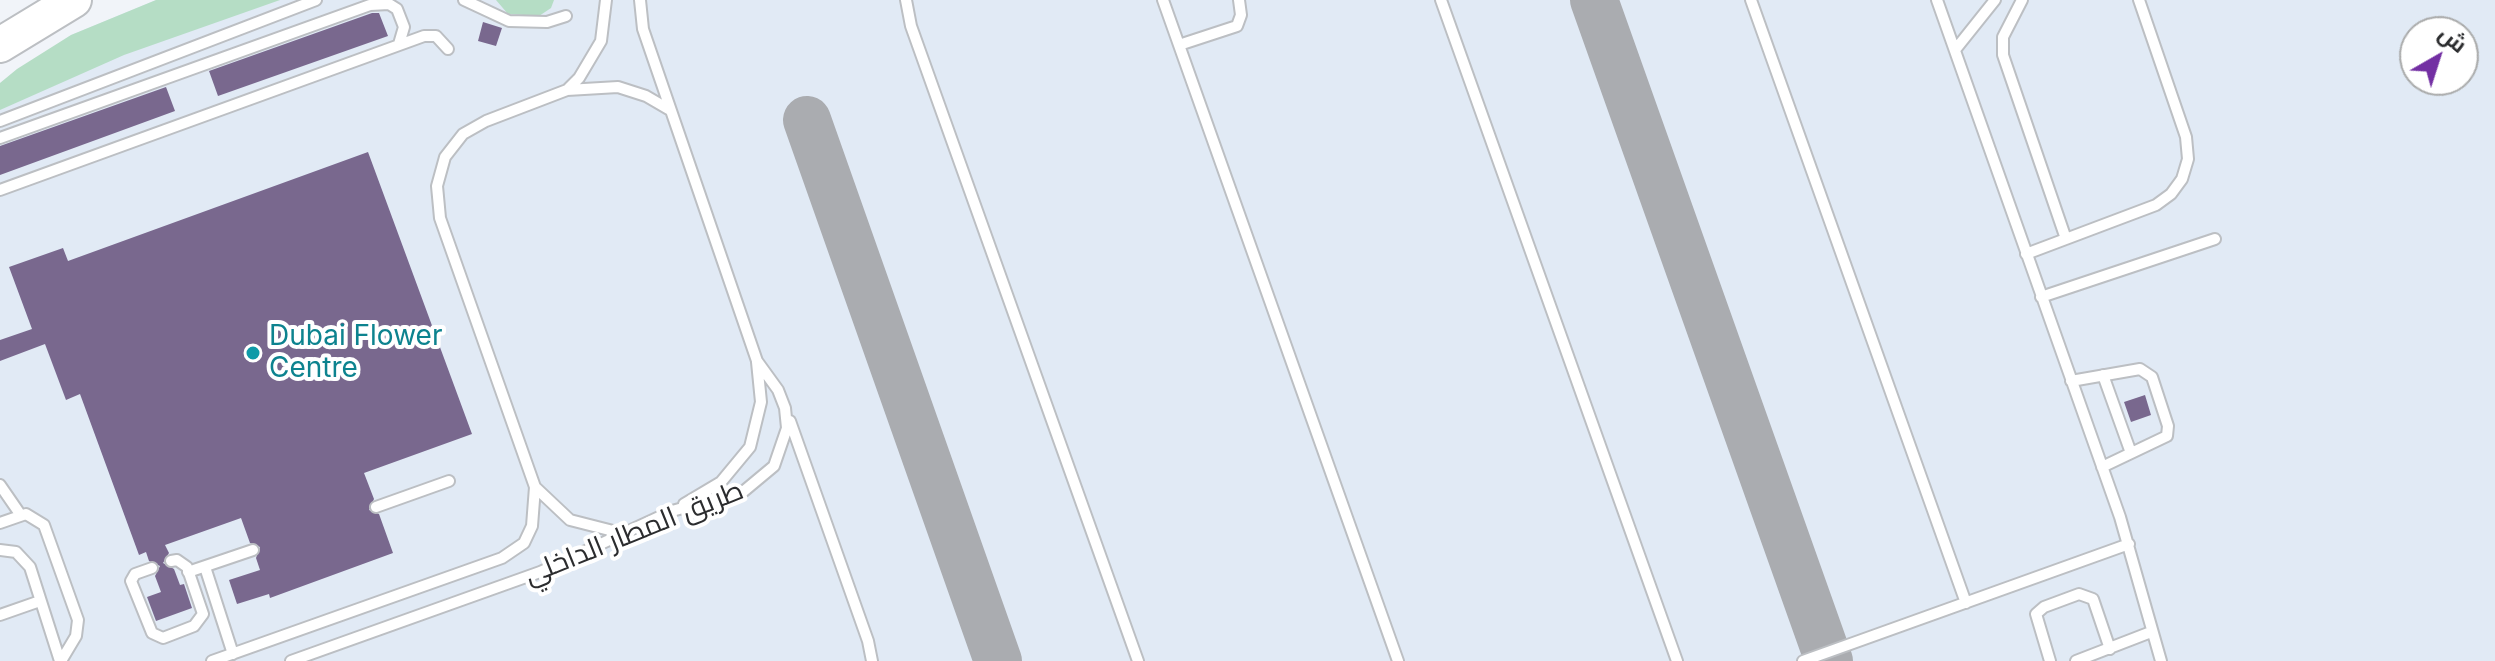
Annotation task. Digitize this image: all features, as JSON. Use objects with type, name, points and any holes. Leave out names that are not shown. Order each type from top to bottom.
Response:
[{"type":"main road","points":[[0,45],[74,0]]},
{"type":"lane","points":[[0,121],[316,0]]},
{"type":"lane","points":[[464,0],[484,5],[509,21],[528,24],[566,16]]},
{"type":"lane","points":[[567,90],[595,56],[605,26],[606,0]]},
{"type":"lane","points":[[640,0],[643,29],[757,361],[761,402],[750,447],[738,467],[721,482],[672,511]]},
{"type":"lane","points":[[906,0],[911,26],[1138,661]]},
{"type":"lane","points":[[1163,0],[1398,661]]},
{"type":"lane","points":[[1179,45],[1237,26],[1241,15],[1239,0]]},
{"type":"lane","points":[[1441,0],[1677,661]]},
{"type":"lane","points":[[1751,0],[1966,603]]},
{"type":"lane","points":[[1937,0],[2129,544],[2161,661]]},
{"type":"lane","points":[[1982,0],[1987,11]]},
{"type":"lane","points":[[1955,50],[1995,0]]},
{"type":"lane","points":[[2022,0],[2003,37],[2003,55],[2066,239]]},
{"type":"lane","points":[[2026,254],[2156,205],[2171,194],[2186,169],[2186,137],[2139,0]]},
{"type":"lane","points":[[0,138],[370,5],[389,4],[397,9],[404,27],[399,44]]},
{"type":"lane","points":[[0,190],[399,44],[430,35],[441,39],[448,49]]},
{"type":"lane","points":[[212,661],[510,555],[524,543],[532,526],[535,487],[440,218],[437,186],[445,157],[475,126],[567,90],[618,87],[646,96],[670,110]]},
{"type":"lane","points":[[2041,297],[2215,239]]},
{"type":"lane","points":[[757,361],[778,390],[785,408],[868,641],[872,661]]},
{"type":"lane","points":[[2071,381],[2140,369],[2152,377],[2168,432],[2102,467]]},
{"type":"lane","points":[[2103,375],[2131,453]]},
{"type":"lane","name":"طريق المطار الداخلي","points":[[291,661],[540,572],[672,511],[744,491],[761,480],[783,448],[787,428],[785,408]]},
{"type":"lane","points":[[376,507],[449,481]]},
{"type":"lane","points":[[0,485],[20,514]]},
{"type":"lane","points":[[535,487],[570,520],[625,534]]},
{"type":"lane","points":[[0,523],[20,514],[33,515],[44,525],[76,613],[76,636],[60,661]]},
{"type":"lane","points":[[1803,661],[2129,544]]},
{"type":"lane","points":[[0,550],[16,552],[24,558],[60,661]]},
{"type":"lane","points":[[188,572],[253,550]]},
{"type":"lane","points":[[152,568],[135,574],[131,581],[152,633],[163,638],[194,626],[201,619],[202,609],[183,562],[171,561]]},
{"type":"lane","points":[[205,567],[233,654]]},
{"type":"lane","points":[[2050,661],[2036,614],[2044,607],[2079,594],[2093,599],[2110,649]]},
{"type":"lane","points":[[0,615],[40,601]]},
{"type":"lane","points":[[2076,661],[2151,632]]},
{"type":"shaded area","points":[[156,0],[2495,0],[2495,661],[0,661],[0,83],[71,35]]},
{"type":"green space","points":[[156,0],[280,0],[124,55],[0,110],[0,83],[17,69],[71,35]]},
{"type":"green space","points":[[496,0],[554,0],[551,8],[539,16],[508,14]]},
{"type":"building","points":[[379,13],[388,36],[218,96],[209,71]]},
{"type":"building","points":[[483,22],[502,28],[496,46],[478,41]]},
{"type":"building","points":[[166,87],[175,111],[0,175],[0,146]]},
{"type":"building","name":"Dubai Flower Centre","points":[[368,152],[472,434],[364,473],[374,499],[369,510],[379,514],[393,553],[270,598],[269,594],[237,604],[229,580],[260,570],[256,558],[260,547],[250,543],[241,518],[165,545],[169,553],[163,563],[174,569],[180,585],[184,584],[192,608],[156,621],[147,597],[161,592],[155,576],[160,566],[149,561],[146,552],[139,555],[80,394],[66,400],[45,344],[0,361],[0,340],[32,329],[9,267],[63,248],[68,261]]},
{"type":"building","points":[[2145,395],[2151,415],[2131,422],[2124,402]]},
{"type":"taxiway","points":[[1594,0],[1829,661]]},
{"type":"taxiway","points":[[807,120],[998,661]]},
{"type":"place","name":"Dubai Flower Centre","points":[[253,353]]}]
